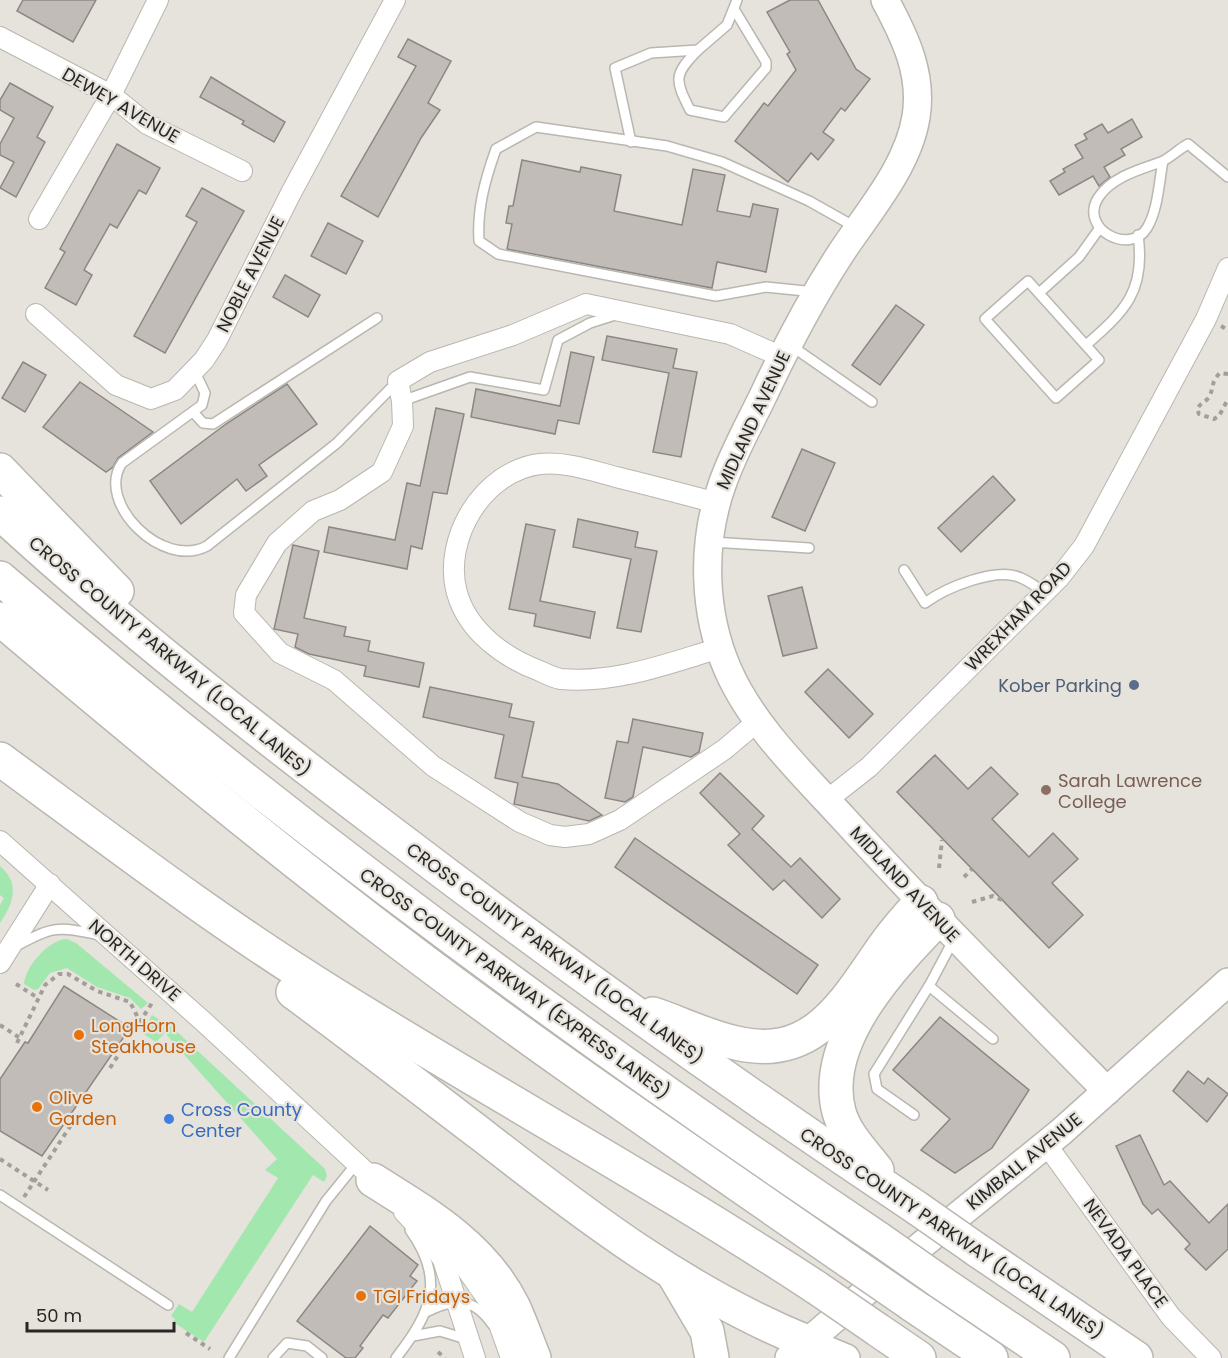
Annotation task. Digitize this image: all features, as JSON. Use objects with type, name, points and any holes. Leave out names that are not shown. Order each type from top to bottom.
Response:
[{"type":"highway","points":[[0,470],[103,576],[189,674]]},
{"type":"highway","name":"CROSS COUNTY PARKWAY (LOCAL LANES)","points":[[0,513],[189,674],[302,765],[615,1000],[1136,1358]]},
{"type":"highway","name":"CROSS COUNTY PARKWAY (EXPRESS LANES)","points":[[0,578],[213,755],[363,873],[627,1065],[1053,1358]]},
{"type":"highway","name":"CROSS COUNTY PARKWAY (EXPRESS LANES)","points":[[0,619],[177,767],[372,921],[488,1008],[991,1358]]},
{"type":"highway","points":[[0,636],[177,767]]},
{"type":"highway","points":[[0,759],[131,856],[330,992],[663,1192],[817,1288],[919,1358]]},
{"type":"highway","points":[[131,856],[244,955],[584,1214],[673,1273],[772,1328],[798,1350]]},
{"type":"highway","points":[[615,1000],[735,1043],[768,1046],[798,1040],[822,1026],[843,1006],[894,932],[938,919]]},
{"type":"highway","points":[[906,1201],[850,1134],[839,1113],[836,1089],[844,1047],[860,1015],[884,979],[938,919]]},
{"type":"highway","points":[[372,1181],[446,1227],[475,1254],[513,1305],[534,1358]]},
{"type":"highway","points":[[673,1273],[707,1331],[712,1358]]},
{"type":"street","points":[[39,219],[111,95],[158,0]]},
{"type":"street","name":"NOBLE AVENUE","points":[[36,314],[116,385],[151,399],[175,390],[217,340],[291,193],[395,0]]},
{"type":"street","name":"MIDLAND AVENUE","points":[[885,0],[903,34],[915,67],[918,93],[916,118],[908,145],[898,165],[817,292],[785,350],[729,468],[717,503],[710,542],[708,586],[720,648],[736,687],[759,720],[827,800],[938,919],[1107,1091]]},
{"type":"street","name":"DEWEY AVENUE","points":[[0,37],[111,95],[147,124],[242,171]]},
{"type":"street","name":"WREXHAM ROAD","points":[[827,800],[869,767],[1045,592],[1084,546],[1206,319],[1228,268]]},
{"type":"street","points":[[759,720],[725,748],[620,820],[589,834],[565,837],[549,835],[520,822],[433,766],[334,680],[280,653],[244,613],[246,595],[277,543],[313,511],[340,500],[382,472],[403,426],[398,381],[430,362],[513,335],[586,304],[730,334],[785,350]]},
{"type":"street","points":[[717,503],[580,468],[540,464],[509,473],[485,491],[472,510],[458,541],[454,566],[457,594],[469,617],[491,645],[516,662],[559,679],[620,677],[720,648]]},
{"type":"street","name":"NORTH DRIVE","points":[[0,841],[108,937],[372,1181],[449,1245],[493,1307],[507,1349]]},
{"type":"street","points":[[4,957],[50,884]]},
{"type":"street","name":"KIMBALL AVENUE","points":[[798,1350],[1046,1144],[1227,985]]},
{"type":"street","name":"NEVADA PLACE","points":[[1046,1144],[1171,1317],[1211,1358]]},
{"type":"street","name":"NORTH DRIVE","points":[[372,1181],[437,1250],[448,1270],[471,1349]]},
{"type":"street","points":[[798,1350],[846,1358]]},
{"type":"lane","points":[[736,5],[766,62],[766,68],[724,117],[690,110],[677,84],[682,66],[727,26],[736,5]]},
{"type":"lane","points":[[631,142],[615,68],[651,53],[698,50]]},
{"type":"lane","points":[[817,292],[766,287],[716,296],[498,254],[478,241],[480,202],[496,149],[536,127],[668,146],[722,162],[809,201],[857,228]]},
{"type":"lane","points":[[1163,161],[1152,217],[1146,230],[1133,239],[1109,236],[1099,229],[1094,215],[1098,198],[1109,186],[1144,166],[1163,161],[1188,144],[1228,177]]},
{"type":"lane","points":[[1039,293],[1079,257],[1099,229]]},
{"type":"lane","points":[[1086,345],[1123,310],[1136,289],[1142,260],[1138,235]]},
{"type":"lane","points":[[1028,281],[1039,293],[1099,360],[1056,398],[986,320],[1028,281]]},
{"type":"lane","points":[[402,401],[470,377],[544,390],[558,340],[590,323],[627,311]]},
{"type":"lane","points":[[193,412],[203,423],[213,424],[377,318]]},
{"type":"lane","points":[[785,350],[872,402]]},
{"type":"lane","points":[[194,370],[205,393],[204,400],[193,412],[122,463],[117,475],[122,512],[152,541],[184,553],[196,552],[207,546],[337,443],[398,381]]},
{"type":"lane","points":[[710,542],[809,548]]},
{"type":"lane","points":[[904,570],[925,603],[939,592],[979,577],[1019,576],[1045,592]]},
{"type":"lane","points":[[914,1115],[877,1089],[874,1074],[929,986],[938,919]]},
{"type":"lane","points":[[4,957],[50,929],[59,927],[108,937]]},
{"type":"lane","points":[[929,986],[993,1039]]},
{"type":"lane","points":[[229,1358],[331,1194],[372,1181]]},
{"type":"lane","points":[[0,1195],[168,1305]]},
{"type":"lane","points":[[394,1209],[422,1248],[430,1264],[426,1312],[413,1336],[396,1358]]},
{"type":"lane","points":[[426,1312],[442,1305],[457,1302],[470,1303],[481,1309],[507,1349]]},
{"type":"lane","points":[[413,1336],[440,1331],[471,1349]]},
{"type":"lane","points":[[273,1358],[287,1343],[307,1346],[322,1358]]},
{"type":"path","points":[[1228,374],[1220,373],[1215,377],[1208,399],[1197,408],[1199,414],[1214,419],[1219,416],[1228,399]]},
{"type":"path","points":[[939,868],[942,840]]},
{"type":"path","points":[[964,877],[972,869]]},
{"type":"path","points":[[972,902],[993,896],[1002,900]]},
{"type":"path","points":[[16,1043],[38,998],[52,977],[68,974],[97,991],[130,1002],[140,1022]]},
{"type":"path","points":[[16,984],[38,998]]},
{"type":"path","points":[[110,1068],[152,1004]]},
{"type":"path","points":[[0,1025],[20,1038]]},
{"type":"path","points":[[24,1197],[73,1122]]},
{"type":"path","points":[[0,1159],[48,1190]]},
{"type":"path","points":[[186,1333],[210,1349]]},
{"type":"path","points":[[438,1352],[445,1358]]},
{"type":"green space","points":[[0,866],[11,880],[13,894],[0,923],[0,905],[4,898],[0,895]]},
{"type":"green space","points":[[67,939],[76,943],[148,1003],[141,1009],[130,998],[97,987],[67,968],[50,973],[38,989],[34,990],[24,984],[25,977],[39,955],[60,940]]},
{"type":"green space","points":[[152,1015],[173,1028],[325,1169],[327,1176],[324,1182],[313,1175],[204,1342],[173,1322],[175,1319],[171,1316],[179,1304],[192,1312],[278,1178],[265,1170],[277,1159],[165,1033],[156,1042],[142,1033]]},
{"type":"building","points":[[23,0],[96,0],[73,42],[17,11]]},
{"type":"building","points":[[790,0],[818,0],[856,69],[870,79],[845,111],[841,108],[823,132],[834,140],[818,160],[811,153],[788,182],[735,141],[764,103],[768,106],[796,70],[787,54],[790,52],[767,12]]},
{"type":"building","points":[[408,39],[451,61],[428,103],[440,110],[421,138],[378,217],[341,196],[416,66],[398,57]]},
{"type":"building","points":[[211,77],[285,122],[274,142],[242,124],[244,121],[200,97]]},
{"type":"building","points":[[10,83],[53,107],[37,137],[45,142],[16,197],[0,188],[14,162],[0,155],[0,144],[14,118],[0,110],[0,100]]},
{"type":"building","points":[[1132,119],[1142,137],[1121,149],[1125,155],[1104,167],[1110,177],[1099,186],[1093,176],[1059,195],[1050,181],[1065,172],[1063,169],[1083,158],[1075,145],[1087,139],[1084,134],[1102,124],[1108,133]]},
{"type":"building","points":[[117,144],[160,168],[146,194],[139,190],[117,228],[110,224],[84,270],[92,275],[76,305],[45,288],[65,252],[60,249]]},
{"type":"building","points":[[522,160],[580,172],[581,167],[621,175],[614,211],[682,225],[693,169],[725,175],[717,211],[750,217],[753,204],[778,209],[766,272],[717,262],[712,288],[507,249],[512,224],[506,223],[509,206],[513,206]]},
{"type":"building","points":[[202,188],[244,211],[165,353],[134,336],[197,222],[186,216]]},
{"type":"building","points":[[328,223],[363,241],[346,274],[311,256]]},
{"type":"building","points":[[285,275],[320,295],[308,317],[273,297]]},
{"type":"building","points":[[896,305],[924,325],[880,385],[852,365]]},
{"type":"building","points":[[607,336],[677,349],[673,368],[697,372],[681,457],[653,452],[669,373],[602,360]]},
{"type":"building","points":[[571,352],[594,357],[579,424],[558,420],[555,434],[471,417],[476,389],[560,406]]},
{"type":"building","points":[[23,362],[46,375],[25,412],[2,398]]},
{"type":"building","points":[[80,382],[153,432],[118,458],[113,467],[106,472],[43,427]]},
{"type":"building","points":[[287,384],[317,424],[259,465],[267,476],[246,491],[237,479],[181,524],[150,481],[226,424]]},
{"type":"building","points":[[436,408],[464,414],[447,494],[433,492],[422,549],[411,546],[407,569],[324,552],[329,527],[395,540],[407,483],[420,486]]},
{"type":"building","points":[[802,449],[835,463],[805,531],[772,517]]},
{"type":"building","points":[[993,476],[1015,500],[961,552],[938,528]]},
{"type":"building","points":[[578,519],[638,532],[635,547],[657,551],[641,632],[617,628],[631,559],[573,547]]},
{"type":"building","points":[[526,524],[555,530],[540,601],[595,612],[590,638],[534,626],[536,614],[509,609]]},
{"type":"building","points":[[293,545],[319,551],[304,618],[346,627],[344,636],[370,641],[368,651],[424,663],[419,687],[364,676],[366,666],[309,654],[295,647],[298,634],[274,629]]},
{"type":"building","points":[[802,587],[817,648],[783,656],[768,596]]},
{"type":"building","points":[[828,669],[873,714],[849,738],[805,692]]},
{"type":"building","points":[[430,687],[512,704],[509,717],[534,722],[522,777],[558,784],[602,815],[589,821],[514,804],[518,783],[495,778],[504,735],[423,717]]},
{"type":"building","points":[[633,719],[703,733],[699,752],[691,757],[643,747],[633,797],[625,802],[605,798],[617,741],[628,743]]},
{"type":"building","points":[[935,755],[968,789],[991,767],[1018,794],[992,819],[1029,857],[1053,833],[1078,859],[1052,883],[1083,915],[1049,948],[897,792]]},
{"type":"building","points":[[720,773],[764,816],[752,829],[791,867],[800,858],[840,899],[822,918],[784,880],[773,890],[728,845],[740,834],[700,793]]},
{"type":"building","points":[[635,838],[818,965],[797,994],[615,867]]},
{"type":"building","points":[[64,986],[130,1028],[42,1156],[0,1131],[0,1079],[25,1042],[28,1043]]},
{"type":"building","points":[[940,1017],[1029,1090],[992,1148],[955,1173],[921,1150],[950,1119],[893,1070]]},
{"type":"building","points":[[1188,1071],[1204,1084],[1208,1078],[1228,1094],[1207,1122],[1173,1091]]},
{"type":"building","points":[[1140,1135],[1164,1185],[1170,1181],[1209,1223],[1228,1204],[1228,1249],[1206,1270],[1185,1249],[1190,1244],[1158,1209],[1152,1214],[1143,1204],[1116,1146]]},
{"type":"building","name":"TGI Fridays","points":[[370,1226],[418,1265],[410,1276],[417,1281],[388,1318],[383,1315],[360,1346],[363,1348],[355,1358],[346,1358],[297,1321]]},
{"type":"place","name":"Kober Parking","points":[[1134,685]]},
{"type":"place","name":"Sarah Lawrence College","points":[[1046,790]]},
{"type":"place","name":"LongHorn Steakhouse","points":[[79,1035]]},
{"type":"place","name":"Olive Garden","points":[[37,1107]]},
{"type":"place","name":"Cross County Center","points":[[169,1119]]},
{"type":"place","name":"TGI Fridays","points":[[361,1296]]}]
